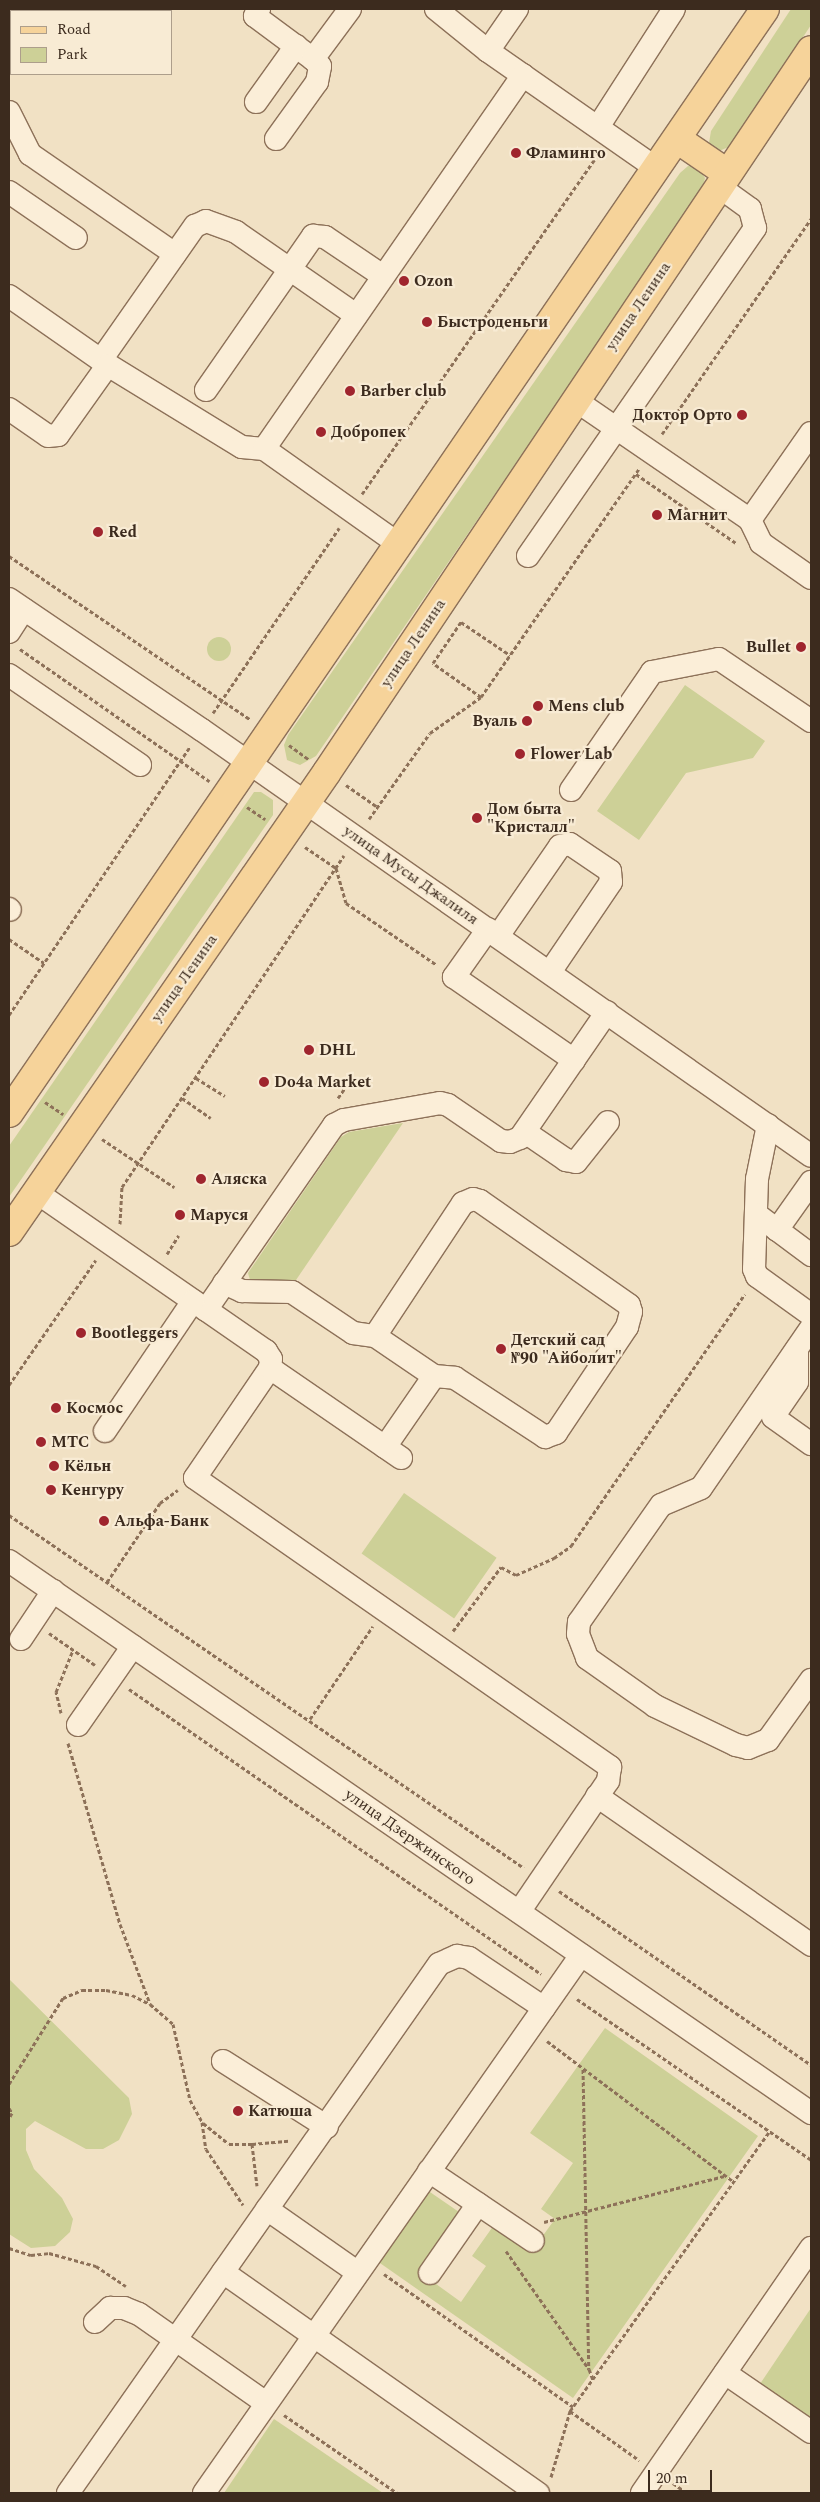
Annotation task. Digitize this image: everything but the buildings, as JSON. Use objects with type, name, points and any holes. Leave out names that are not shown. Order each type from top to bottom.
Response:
[{"type":"main road","points":[[9,1113],[247,761],[765,9]]},
{"type":"main road","name":"улица Ленина","points":[[9,1232],[327,772],[722,179],[811,50]]},
{"type":"main road","points":[[677,138],[722,179]]},
{"type":"street","points":[[120,9],[125,10]]},
{"type":"street","points":[[256,102],[350,9]]},
{"type":"street","points":[[436,9],[488,51],[656,168]]},
{"type":"street","points":[[488,51],[516,9]]},
{"type":"street","points":[[598,127],[674,9]]},
{"type":"street","points":[[253,11],[320,66],[321,74],[276,139]]},
{"type":"street","points":[[264,449],[523,75]]},
{"type":"street","points":[[9,112],[30,154],[176,254]]},
{"type":"street","points":[[528,556],[755,228],[750,209],[722,179]]},
{"type":"street","points":[[9,192],[76,238]]},
{"type":"street","points":[[9,409],[48,436],[58,435],[195,226],[206,221],[236,232],[356,315]]},
{"type":"street","points":[[206,390],[289,269],[317,235],[384,276]]},
{"type":"street","points":[[9,296],[105,362],[242,446],[264,449],[397,543]]},
{"type":"street","points":[[575,400],[750,520],[761,542],[811,578]]},
{"type":"street","points":[[750,520],[811,433]]},
{"type":"street","points":[[13,639],[16,604]]},
{"type":"street","name":"улица Мусы Джалиля","points":[[16,604],[247,761],[811,1156]]},
{"type":"street","points":[[571,790],[652,672],[719,659],[811,721]]},
{"type":"street","points":[[11,683],[140,765]]},
{"type":"street","points":[[550,972],[611,882],[610,871],[570,844],[560,846],[493,932],[454,977],[574,1060]]},
{"type":"street","points":[[105,1431],[199,1305],[224,1283],[334,1125],[339,1122],[440,1103],[448,1105],[501,1141],[510,1142],[524,1132],[607,1012]]},
{"type":"street","points":[[524,1132],[566,1160],[576,1162],[608,1122]]},
{"type":"street","points":[[768,1125],[757,1179],[753,1260],[757,1276],[811,1315]]},
{"type":"street","points":[[777,1230],[811,1182]]},
{"type":"street","points":[[36,1192],[266,1351],[271,1359],[270,1368],[195,1478],[604,1762],[610,1775],[598,1796],[519,1912]]},
{"type":"street","points":[[224,1283],[242,1291],[292,1292],[353,1333],[375,1336],[434,1376],[455,1378],[538,1435],[550,1436],[627,1327],[631,1312],[629,1305],[480,1201],[473,1199],[463,1203],[375,1336]]},
{"type":"street","points":[[756,1214],[811,1255]]},
{"type":"street","points":[[811,1328],[701,1488],[661,1505],[579,1622],[578,1634],[587,1658],[655,1706],[726,1743],[748,1748],[768,1740],[811,1680]]},
{"type":"street","points":[[797,1349],[797,1382],[773,1417],[811,1444]]},
{"type":"street","points":[[270,1368],[393,1453],[434,1376]]},
{"type":"street","name":"улица Дзержинского","points":[[9,1561],[811,2113]]},
{"type":"street","points":[[26,1630],[53,1591]]},
{"type":"street","points":[[68,1725],[111,1676],[133,1646]]},
{"type":"street","points":[[598,1796],[811,1945]]},
{"type":"street","points":[[204,2493],[361,2266],[582,1955]]},
{"type":"street","points":[[68,2493],[439,1964],[448,1958],[457,1956],[469,1958],[544,2008]]},
{"type":"street","points":[[223,2061],[326,2127]]},
{"type":"street","points":[[430,2170],[478,2204],[517,2240]]},
{"type":"street","points":[[430,2273],[478,2204]]},
{"type":"street","points":[[264,2213],[361,2266]]},
{"type":"street","points":[[642,2493],[811,2248]]},
{"type":"street","points":[[223,2272],[313,2335],[544,2487]]},
{"type":"street","points":[[95,2322],[110,2308],[124,2308],[266,2403]]},
{"type":"street","points":[[725,2373],[811,2432]]},
{"type":"path","points":[[9,1385],[122,1222],[122,1187],[377,806],[430,733],[481,697],[811,219]]},
{"type":"path","points":[[636,474],[739,545]]},
{"type":"path","points":[[9,556],[377,806]]},
{"type":"path","points":[[481,697],[433,663],[461,622],[510,655]]},
{"type":"path","points":[[13,639],[226,792],[336,868],[346,903],[454,977]]},
{"type":"path","points":[[9,939],[44,963]]},
{"type":"path","points":[[196,1078],[225,1096]]},
{"type":"path","points":[[334,1104],[345,1088]]},
{"type":"path","points":[[182,1098],[211,1118]]},
{"type":"path","points":[[139,1163],[174,1187]]},
{"type":"path","points":[[122,1222],[129,1227]]},
{"type":"path","points":[[167,1254],[179,1235]]},
{"type":"path","points":[[159,1249],[174,1259]]},
{"type":"path","points":[[441,1648],[501,1567],[516,1575],[554,1558],[571,1546],[757,1276]]},
{"type":"path","points":[[107,1582],[160,1503],[195,1478]]},
{"type":"path","points":[[9,1514],[811,2065]]},
{"type":"path","points":[[310,1719],[385,1609]]},
{"type":"path","points":[[26,1630],[73,1650],[811,2160]]},
{"type":"path","points":[[73,1650],[56,1692],[68,1725],[120,1924],[150,2004]]},
{"type":"path","points":[[9,2084],[63,1998],[82,1990],[106,1990],[132,1995],[150,2004],[173,2024],[190,2100],[202,2122],[206,2150],[238,2200],[264,2213]]},
{"type":"path","points":[[530,2028],[734,2182]]},
{"type":"path","points":[[583,2069],[588,2210],[589,2369]]},
{"type":"path","points":[[9,2108],[12,2113],[9,2118]]},
{"type":"path","points":[[202,2122],[229,2144],[252,2144],[258,2197],[264,2213]]},
{"type":"path","points":[[544,2487],[570,2411],[769,2132]]},
{"type":"path","points":[[593,2380],[589,2369],[517,2240],[588,2210],[725,2176]]},
{"type":"path","points":[[9,2248],[31,2255],[50,2253],[96,2266],[131,2289]]},
{"type":"path","points":[[361,2266],[573,2407]]},
{"type":"path","points":[[266,2403],[396,2493]]},
{"type":"path","points":[[570,2411],[687,2493]]},
{"type":"green space","points":[[791,9],[811,9],[811,25],[731,146],[719,151],[709,143],[711,131]]},
{"type":"green space","points":[[696,165],[705,178],[702,191],[316,756],[300,765],[287,760],[284,745],[288,735],[680,173],[688,166]]},
{"type":"green space","points":[[219,637],[228,640],[231,649],[228,658],[219,661],[210,658],[207,649],[210,640]]},
{"type":"green space","points":[[685,685],[765,741],[753,758],[686,773],[639,840],[597,811]]},
{"type":"green space","points":[[254,792],[261,792],[273,800],[273,815],[9,1197],[9,1146]]},
{"type":"green space","points":[[403,1123],[296,1280],[250,1280],[248,1273],[341,1137],[349,1132]]},
{"type":"green space","points":[[404,1493],[497,1558],[454,1618],[362,1554]]},
{"type":"green space","points":[[9,1979],[129,2098],[132,2114],[119,2140],[103,2149],[86,2149],[35,2121],[26,2129],[26,2150],[34,2169],[62,2198],[73,2219],[70,2232],[55,2246],[31,2248],[9,2234]]},
{"type":"green space","points":[[605,2028],[758,2136],[573,2398],[377,2261],[427,2190],[459,2212],[418,2271],[461,2302],[486,2266],[472,2256],[494,2225],[531,2252],[555,2219],[541,2209],[573,2163],[530,2133]]},
{"type":"green space","points":[[811,2308],[811,2423],[758,2387]]},
{"type":"green space","points":[[274,2419],[383,2493],[224,2493]]},
{"type":"place","name":"Фламинго","points":[[516,153]]},
{"type":"place","name":"Ozon","points":[[404,281]]},
{"type":"place","name":"Быстроденьги","points":[[427,322]]},
{"type":"place","name":"Barber club","points":[[350,391]]},
{"type":"place","name":"Доктор Орто","points":[[742,415]]},
{"type":"place","name":"Добропек","points":[[321,432]]},
{"type":"place","name":"Магнит","points":[[657,515]]},
{"type":"place","name":"Red","points":[[98,532]]},
{"type":"place","name":"Bullet","points":[[801,647]]},
{"type":"place","name":"Mens club","points":[[538,706]]},
{"type":"place","name":"Вуаль","points":[[527,721]]},
{"type":"place","name":"Flower Lab","points":[[520,754]]},
{"type":"place","name":"Дом быта \"Кристалл\"","points":[[477,818]]},
{"type":"place","name":"DHL","points":[[309,1050]]},
{"type":"place","name":"Do4a Market","points":[[264,1082]]},
{"type":"place","name":"Аляска","points":[[201,1179]]},
{"type":"place","name":"Маруся","points":[[180,1215]]},
{"type":"place","name":"Bootleggers","points":[[81,1333]]},
{"type":"place","name":"Детский сад №90 \"Айболит\"","points":[[501,1349]]},
{"type":"place","name":"Космос","points":[[56,1408]]},
{"type":"place","name":"МТС","points":[[41,1442]]},
{"type":"place","name":"Кёльн","points":[[54,1466]]},
{"type":"place","name":"Кенгуру","points":[[51,1490]]},
{"type":"place","name":"Альфа-Банк","points":[[104,1521]]},
{"type":"place","name":"Катюша","points":[[238,2111]]}]
